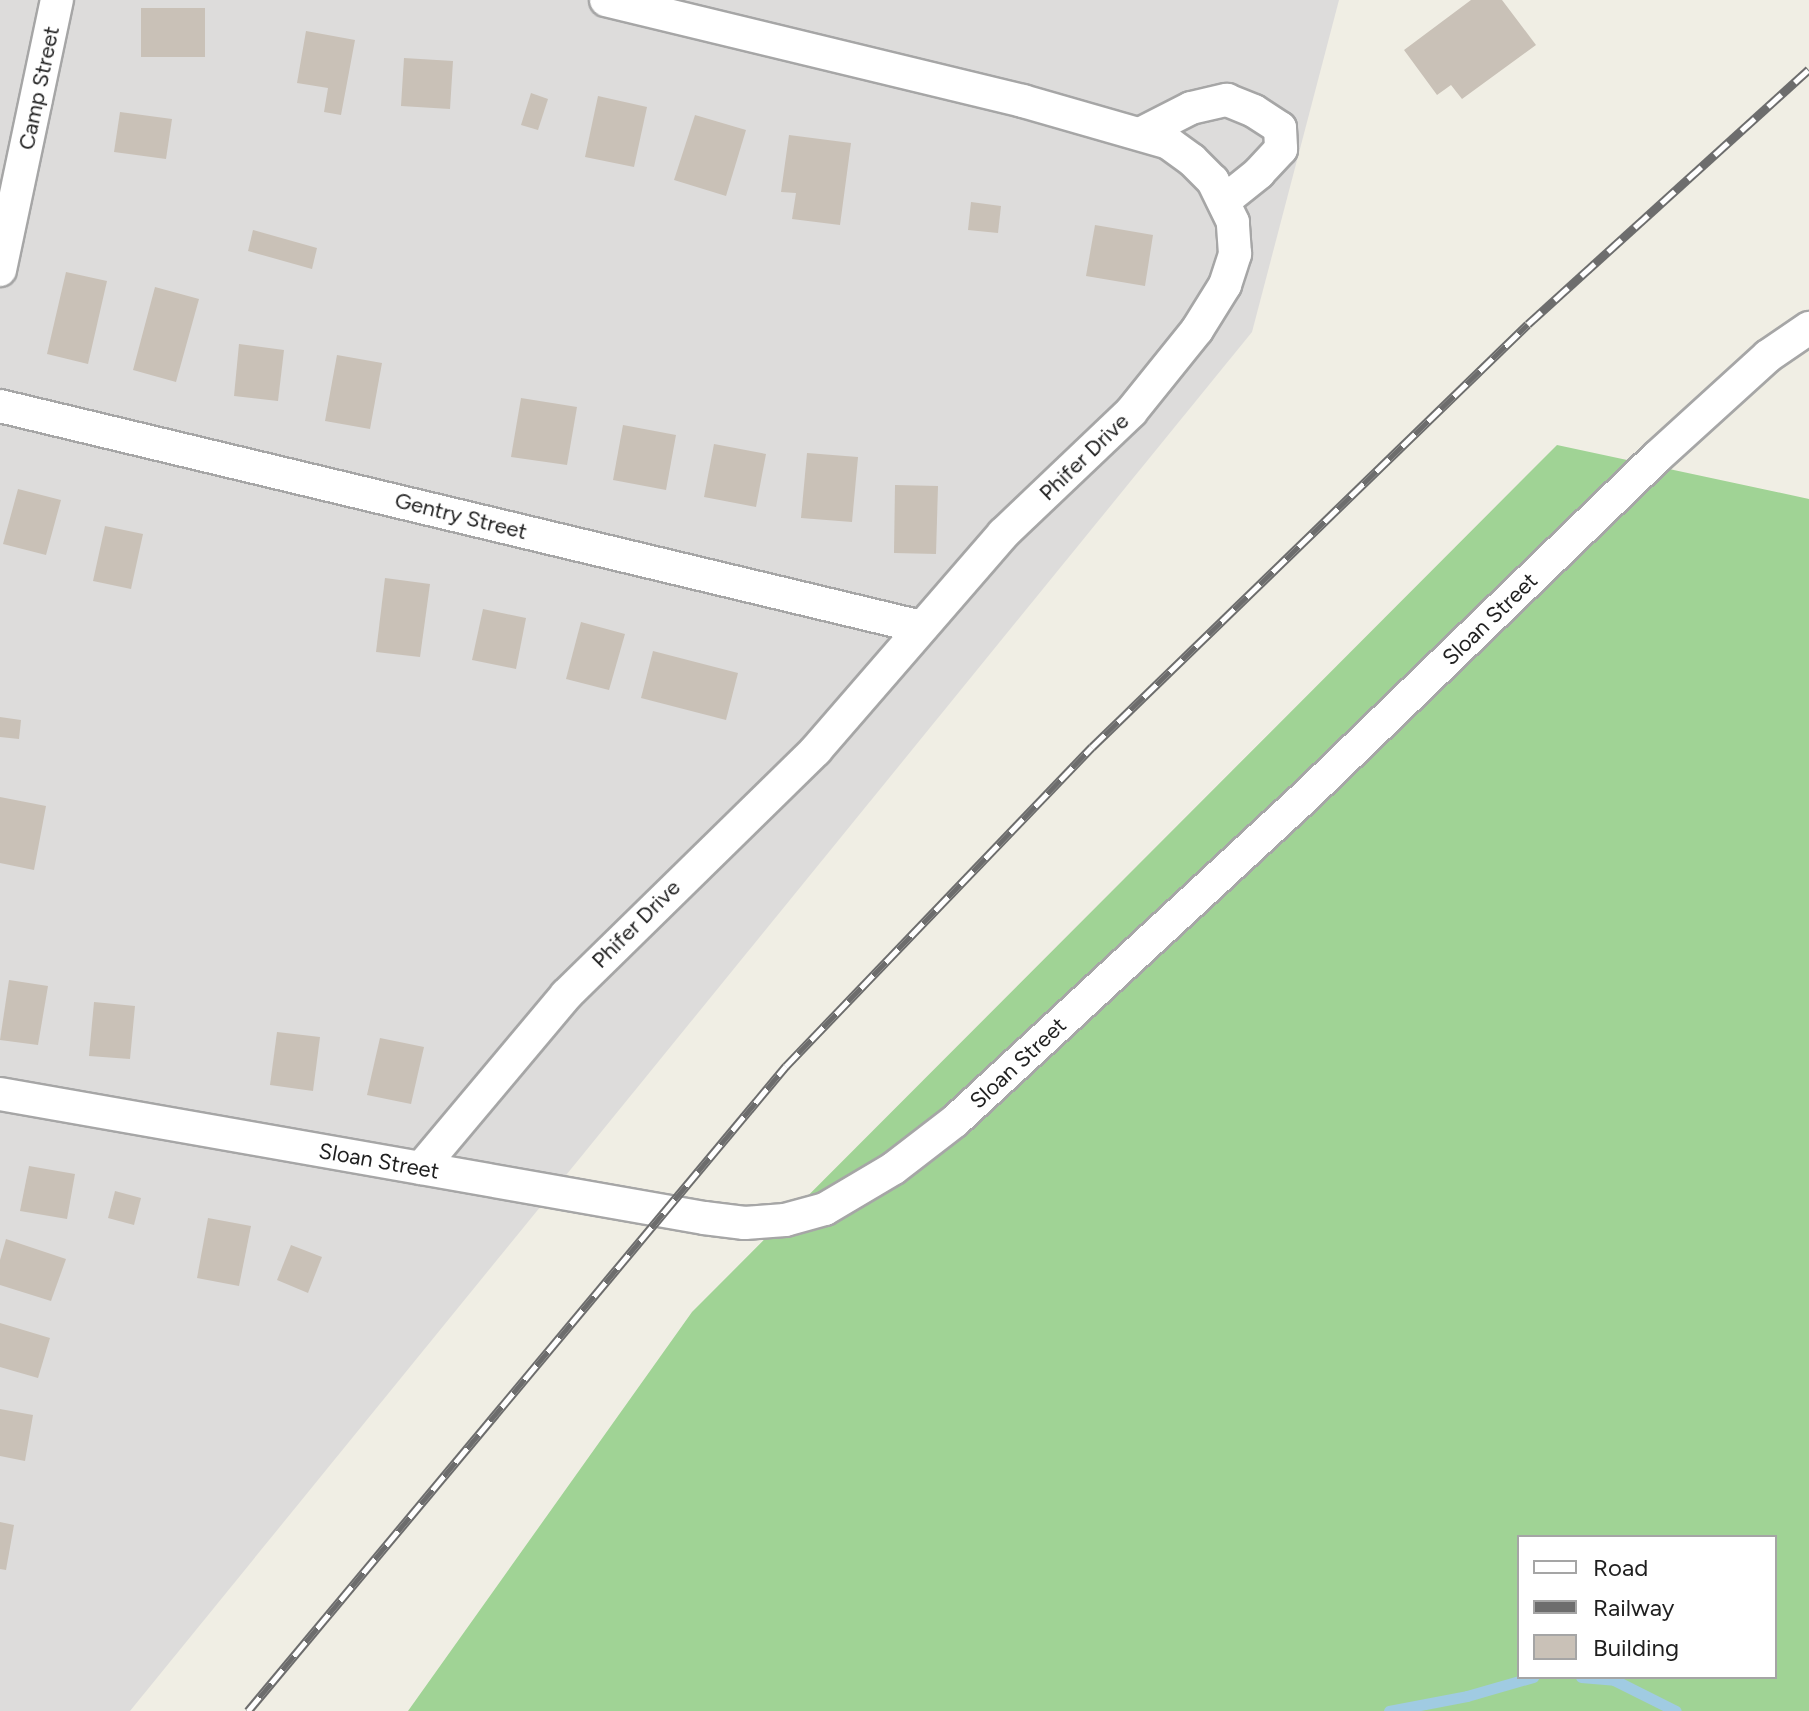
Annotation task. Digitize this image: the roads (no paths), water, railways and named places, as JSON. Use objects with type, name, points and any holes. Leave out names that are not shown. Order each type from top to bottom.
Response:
[{"type":"street","name":"Camp Street","points":[[0,270],[57,0]]},
{"type":"street","name":"Phifer Drive","points":[[421,1168],[566,995],[816,750],[1003,534],[1131,412],[1197,330],[1225,285],[1235,254],[1233,222],[1213,181],[1169,143],[1142,133],[606,0]]},
{"type":"street","points":[[1142,133],[1191,108],[1227,100],[1254,111],[1280,128],[1281,149],[1259,173],[1224,201]]},
{"type":"street","name":"Sloan Street","points":[[0,1094],[745,1223],[785,1220],[825,1209],[861,1190],[955,1121],[1308,794],[1657,457],[1768,356],[1809,328]]},
{"type":"street","name":"Gentry Street","points":[[0,406],[921,627]]},
{"type":"waterway","points":[[1389,1711],[1467,1696],[1526,1679]]},
{"type":"waterway","points":[[1603,1679],[1614,1680],[1676,1711]]},
{"type":"railway","points":[[248,1711],[786,1066],[1092,747],[1528,324],[1809,69]]}]
